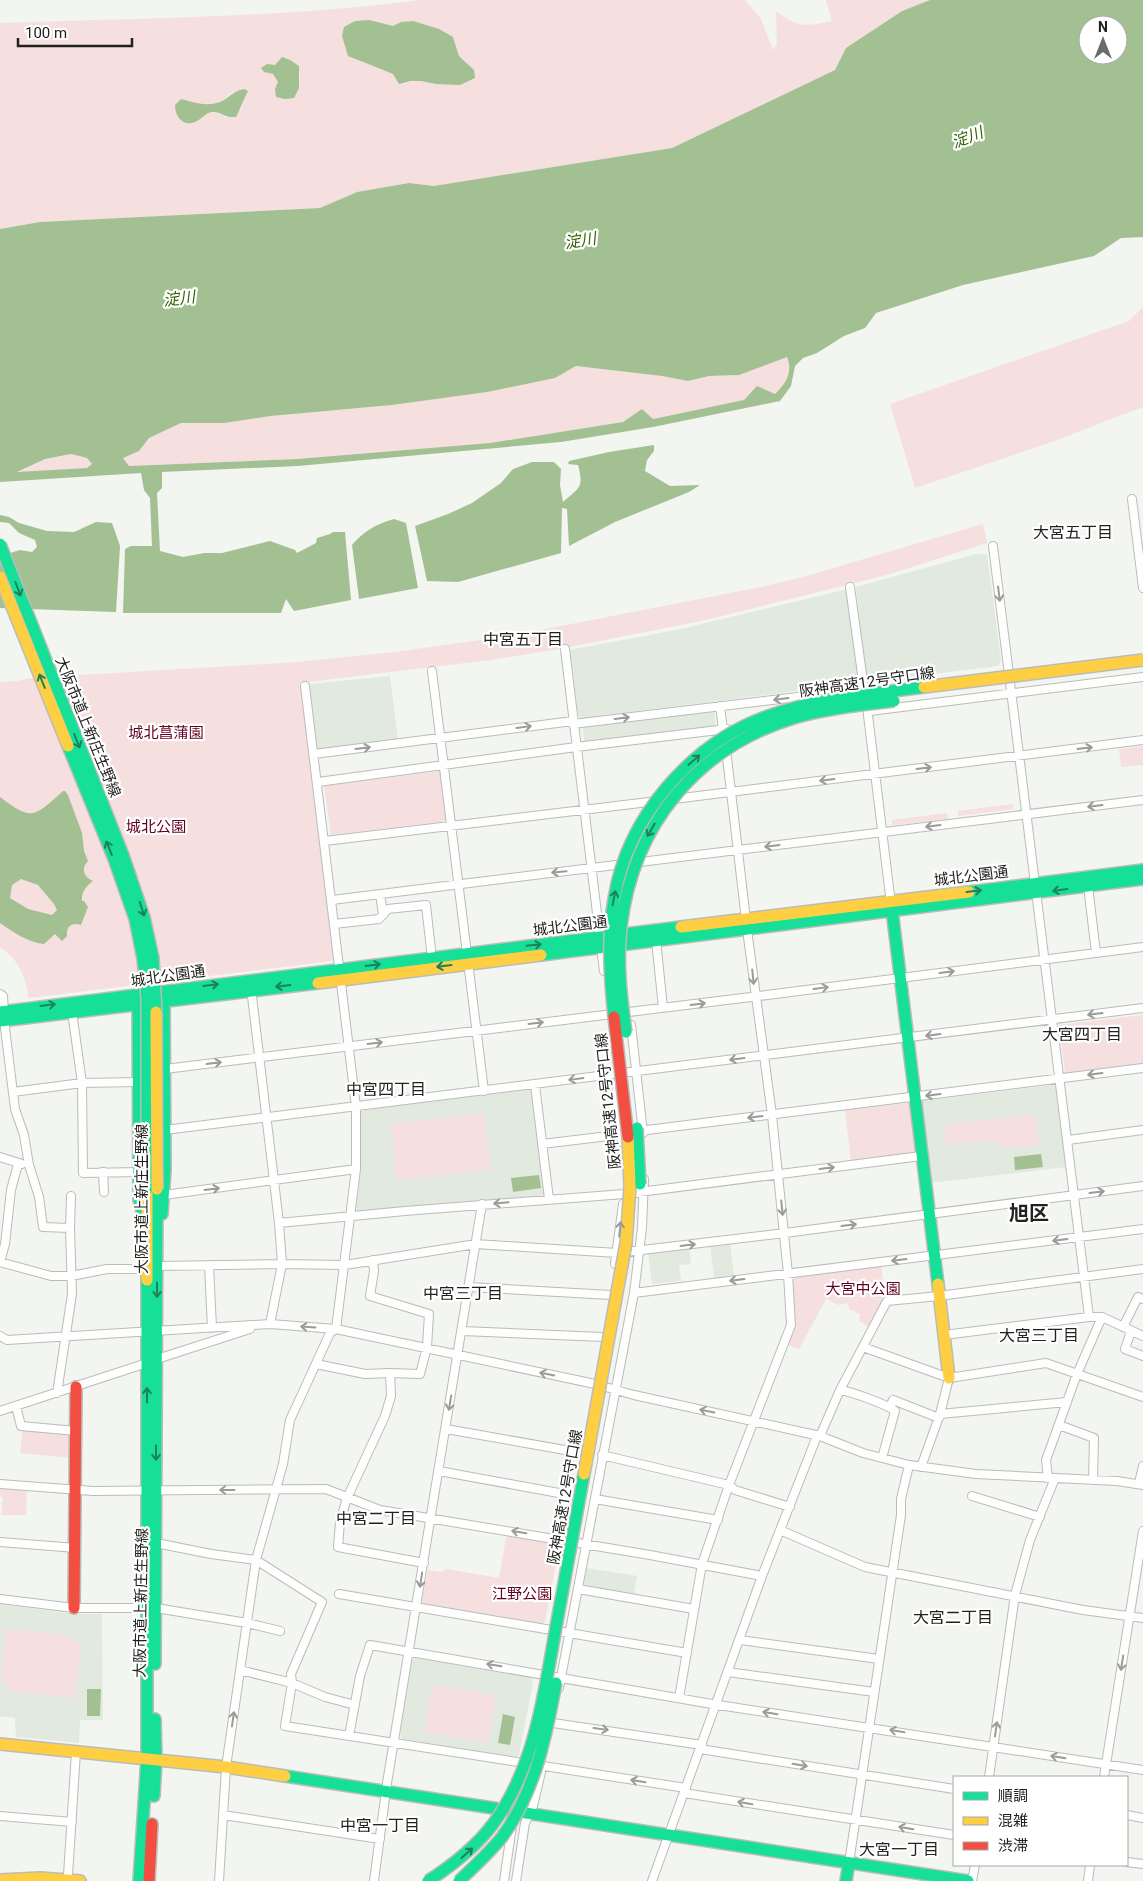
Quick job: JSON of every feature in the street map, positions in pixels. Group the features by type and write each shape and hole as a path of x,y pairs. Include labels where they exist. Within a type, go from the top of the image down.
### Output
{"main road":[{"name":"大阪市道上新庄生野線","path":"0,544 123,855 144,917 152,958 156,998 156,1191 147,1234 152,1268 152,1759 149,1881"},
{"name":"大阪市道上新庄生野線","path":"0,577 114,858 135,919 143,959 147,999 158,1228 152,1268"},
{"name":"阪神高速12号守口線","path":"428,1881 458,1861 471,1849 486,1833 501,1812 524,1768 539,1720 626,1243 630,1184 629,1150 612,994 610,933 611,913 618,880 639,827 663,791 701,754 728,734 781,711 830,699 1143,660"},
{"name":"阪神高速12号守口線","path":"459,1881 489,1853 513,1822 528,1793 540,1757 548,1724 630,1278 638,1220 640,1165 621,993 620,939 622,914 628,883 649,831 676,793 708,762 742,740 784,722 839,708 1143,670"},
{"name":"城北公園通","path":"2,1016 72,1012 164,996 1035,888 1143,870"},
{"name":"城北公園通","path":"1035,888 1088,886 1143,879"},
{"path":"891,906 949,1378"},
{"name":"城北公園通","path":"601,942 622,944 656,940 747,924"},
{"path":"156,1191 165,1130 164,996"},
{"path":"138,1000 139,1200 147,1234"},
{"name":"城北公園通","path":"2,1016 138,1000"},
{"path":"74,1608 76,1387"},
{"name":"大阪市道上新庄生野線","path":"151,1608 156,1543 152,1490"},
{"path":"0,1744 226,1767 968,1881"},
{"name":"大阪市道上新庄生野線","path":"139,1881 152,1759"},
{"path":"846,1881 849,1863"},
{"path":"0,1880 40,1878 80,1881"}],"street":[{"path":"1132,499 1143,588"},
{"path":"993,546 1035,888 1061,1079 1089,1317"},
{"path":"850,586 865,689 891,906"},
{"path":"504,1881 514,1811 567,1541 611,1295 624,1194 622,1134 601,942 565,649"},
{"path":"314,754 865,689 1143,653"},
{"path":"432,671 484,1090"},
{"path":"318,782 576,747 1143,678"},
{"path":"219,1881 226,1767 256,1560 283,1464 290,1420 330,1333 336,1329 356,1169 356,1106 350,1046 305,686"},
{"path":"679,1698 702,1564 729,1485 791,1325 779,1174 720,706"},
{"path":"325,841 1143,740"},
{"path":"332,900 1143,800"},
{"path":"1088,886 1096,953"},
{"path":"380,894 383,915"},
{"path":"334,924 379,919 388,909 426,905 431,950"},
{"path":"656,940 663,1008"},
{"path":"516,1881 525,1823 530,1813 553,1723 634,1293 640,1251 644,1191 642,1131 622,944"},
{"path":"165,1069 756,997 1143,947"},
{"path":"251,986 279,1223 282,1264 270,1324"},
{"path":"0,994 3,996 2,1016 15,1109 24,1135 29,1164 39,1197 43,1227 70,1228"},
{"path":"165,1130 1143,1008"},
{"path":"72,1012 82,1083 83,1173 139,1172"},
{"path":"542,1144 1143,1068"},
{"path":"13,1092 82,1083 139,1082"},
{"path":"536,1085 549,1199"},
{"path":"1068,1140 1143,1130"},
{"path":"279,1223 482,1204 624,1194 921,1156"},
{"path":"0,1157 18,1164 29,1164"},
{"path":"18,1164 11,1190 5,1244 0,1262 50,1276 71,1276 107,1269 209,1265 345,1265 476,1244 617,1253 929,1215 1143,1186"},
{"path":"156,1191 274,1181 356,1169"},
{"path":"104,1172 104,1192"},
{"path":"57,1393 72,1294 71,1196"},
{"path":"374,1881 394,1743 482,1204"},
{"path":"634,1293 1143,1229"},
{"path":"316,1364 365,1374 420,1374 427,1348 429,1314 370,1296 374,1271 373,1260"},
{"path":"209,1265 212,1328"},
{"path":"652,1881 762,1576 818,1436 887,1302 1143,1269"},
{"path":"469,1287 611,1295"},
{"path":"1123,1327 1138,1297 1143,1299"},
{"path":"989,1776 1015,1595 1030,1540 1040,1517 1052,1478 1046,1460 1077,1374 1102,1317"},
{"path":"944,1335 1102,1317 1143,1336"},
{"path":"0,1336 7,1340 270,1324 336,1329 595,1384 634,1395 755,1421 818,1436 863,1453 909,1465 976,1474 1141,1484 1143,1466"},
{"path":"0,1411 250,1329 253,1325"},
{"path":"1132,1330 1125,1349 1143,1356"},
{"path":"462,1331 603,1337"},
{"path":"863,1347 949,1378 1046,1363 1143,1397"},
{"path":"390,1373 391,1396 385,1416 347,1498 340,1522 338,1546 424,1563"},
{"path":"921,1467 940,1416 949,1378"},
{"path":"840,1390 852,1392 890,1407 895,1411 882,1458"},
{"path":"890,1407 893,1400 940,1416 1067,1402"},
{"path":"16,1406 21,1426 76,1431"},
{"path":"1059,1425 1094,1438 1092,1480"},
{"path":"446,1430 582,1452"},
{"path":"602,1455 729,1485 736,1490 790,1507"},
{"path":"849,1863 901,1515 901,1499 909,1465"},
{"path":"439,1471 575,1496"},
{"path":"0,1484 76,1490 326,1489 380,1510 702,1564 762,1576"},
{"path":"972,1496 1040,1517"},
{"path":"595,1499 718,1520"},
{"path":"780,1530 865,1567 1015,1595 1083,1610 1143,1618"},
{"path":"1104,1776 1143,1531"},
{"path":"0,1542 76,1548"},
{"path":"156,1543 211,1554 256,1560 322,1602 291,1674 292,1683 285,1726 523,1762 855,1820 953,1835"},
{"path":"578,1589 694,1609"},
{"path":"339,1594 687,1653"},
{"path":"0,1599 74,1608 151,1608 247,1623 280,1631"},
{"path":"740,1640 879,1659"},
{"path":"349,1736 360,1676 370,1645 716,1704 1143,1770"},
{"path":"240,1670 292,1683 325,1697 355,1705"},
{"path":"728,1672 874,1692"},
{"path":"553,1723 953,1789"},
{"path":"68,1875 76,1752"},
{"path":"223,1815 380,1839"},
{"path":"1128,1815 1143,1818"},
{"path":"0,1816 72,1822"},
{"path":"1128,1862 1143,1864"},
{"path":"972,1881 975,1866"},
{"path":"1088,1881 1090,1866"}],"shaded area":[{"path":"976,554 987,554 1001,661 998,666 869,682 866,679 856,587"},
{"path":"848,589 860,676 858,683 581,718 578,714 570,650 681,629"},
{"path":"390,676 398,740 320,750 317,748 309,686 311,684"},
{"path":"714,709 716,728 584,744 583,725"},
{"path":"1054,1085 1056,1087 1066,1167 930,1183 920,1104 922,1101"},
{"path":"531,1089 545,1195 360,1212 356,1208 361,1170 361,1112 364,1110"},
{"path":"730,1243 734,1276 714,1278 710,1245"},
{"path":"689,1247 691,1264 679,1265 681,1281 652,1284 648,1252"},
{"path":"586,1568 637,1576 634,1594 586,1586 584,1582"},
{"path":"0,1604 74,1614 102,1614 103,1720 80,1720 79,1743 16,1737 15,1718 0,1716"},
{"path":"416,1658 531,1678 533,1682 519,1755 516,1757 403,1739 400,1736 412,1660"}],"green space":[{"path":"421,0 745,0 761,19 773,50 777,45 776,11 790,21 809,25 832,21 826,0 930,0 902,11 846,48 835,70 672,148 434,186 409,183 357,192 320,208 40,222 0,229 0,23 264,14","holes":["401,22 453,37 459,56 467,62 436,84 419,81 403,84 393,74 360,61 389,25 394,26","282,58 300,73 299,88 275,89 278,82 273,74 275,65","248,91 241,108 227,118 217,113 210,113 194,123 181,99 202,105 215,104 224,100 231,93"]},
{"path":"1143,307 1143,407 1046,444 915,488 890,404 1129,321"},
{"path":"787,357 789,368 787,378 775,394 652,419 642,409 623,422 490,443 297,459 129,466 122,457 139,451 149,438 181,423 224,423 271,416 392,405 555,378 576,366 662,376 688,381 709,376 739,375"},
{"path":"71,454 87,458 92,464 87,468 16,473 45,459"},
{"name":"城北公園","path":"983,524 987,543 887,575 701,621 559,649 490,660 300,683 334,956 332,961 29,998 26,983 17,963 0,947 0,682 31,678 298,662 394,652 510,636 761,587 803,577"},
{"path":"1143,746 1143,765 1121,767 1119,749"},
{"path":"441,771 447,821 331,835 324,786"},
{"path":"1013,804 1014,809 958,816 958,811"},
{"path":"947,813 948,819 892,825 892,820"},
{"path":"1143,1015 1143,1064 1065,1073 1059,1025"},
{"path":"911,1104 917,1151 915,1154 851,1162 845,1110"},
{"path":"484,1113 491,1169 397,1180 391,1124"},
{"path":"1036,1115 1039,1145 1000,1148 996,1140 946,1145 944,1124"},
{"name":"大宮中公園","path":"881,1266 885,1298 869,1327 859,1321 860,1314 849,1309 848,1303 839,1305 826,1299 799,1349 788,1345 794,1326 792,1281 795,1277"},
{"path":"23,1429 68,1434 71,1436 71,1458 20,1453"},
{"path":"0,1488 27,1491 26,1515 1,1515 3,1498 0,1496"},
{"name":"江野公園","path":"510,1535 556,1543 559,1548 545,1622 541,1625 425,1605 422,1601 428,1570 441,1572 446,1569 499,1578 506,1538"},
{"path":"6,1629 73,1636 73,1641 81,1641 75,1698 8,1691 8,1683 1,1682"},
{"path":"432,1685 496,1695 488,1743 424,1732"}],"water":[{"name":"淀川","path":"930,0 1143,0 1143,237 1121,238 1094,256 963,285 876,313 865,328 844,336 817,353 803,358 795,366 791,386 780,401 653,427 561,442 298,466 162,472 162,488 157,493 160,551 183,557 204,553 222,553 270,541 295,550 297,553 316,543 317,538 333,532 345,532 351,600 294,611 286,599 281,613 123,613 125,549 131,546 152,546 150,498 144,490 141,473 0,482 0,229 40,222 320,208 357,192 409,183 434,186 672,148 835,70 846,48 902,11","holes":["787,357 789,373 775,394 757,386 744,400 653,419 642,409 623,422 490,443 297,459 129,466 123,458 139,451 149,438 181,423 224,423 271,416 392,405 487,392 555,378 576,366 662,376 688,381 709,376 739,375","71,454 87,458 92,464 87,468 17,472 45,459"]},
{"path":"369,20 393,26 401,22 413,21 439,29 453,37 459,56 474,70 475,78 460,85 421,81 399,84 393,74 348,56 342,36 344,27 355,21"},
{"path":"282,57 299,66 299,88 294,98 276,97 275,89 278,82 273,74 264,72 261,68 267,64 275,65"},
{"path":"244,89 248,91 236,117 228,117 211,112 195,122 187,123 180,120 176,113 175,105 181,99 202,104 213,104"},
{"path":"654,445 654,451 647,460 645,471 670,486 700,485 689,492 615,522 569,546 567,509 562,508 561,553 458,582 427,581 415,526 472,503 501,483 513,469 532,462 554,462 561,469 560,485 563,502 577,490 581,478 578,465 568,464 569,461"},
{"path":"0,515 47,531 74,532 96,522 112,523 120,546 116,612 0,608 0,556 20,550 32,552 37,547 35,540 19,533 9,523 0,522"},
{"path":"394,519 406,523 418,588 359,599 352,545 371,529"},
{"path":"63,791 68,795 82,833 84,851 88,861 84,867 85,875 93,881 86,887 82,895 82,901 88,907 81,925 75,924 70,926 67,936 62,941 55,934 44,944 26,939 0,923 0,797 19,810 32,813 45,807","holes":["21,879 38,885 57,910 52,915 28,909 10,898 12,885"]},
{"path":"1041,1154 1043,1167 1015,1170 1014,1157"},
{"path":"539,1175 541,1188 513,1192 511,1178"},
{"path":"87,1689 101,1689 100,1716 87,1716"},
{"path":"503,1714 515,1717 510,1745 498,1743"}],"traffic: fast":[{"path":"0,544 123,855 144,917 153,958 156,1012"},
{"path":"614,1017 610,973 610,943 614,899 621,869 633,840 648,813 688,765 713,745 740,729 768,716 825,701 924,687"},
{"path":"626,1032 621,993 619,953 621,927 628,890 640,855 656,823 676,794 701,769 729,748 762,730 809,714 894,701"},
{"path":"68,746 114,859 135,919 143,959 147,999 147,1189"},
{"path":"969,892 1143,870"},
{"path":"541,955 1143,879"},
{"path":"892,910 938,1284"},
{"path":"0,1012 681,927"},
{"path":"0,1021 318,983"},
{"path":"162,1214 165,1170 164,995"},
{"path":"138,997 139,1200 144,1220"},
{"path":"637,1128 640,1184"},
{"path":"155,1664 157,1189"},
{"path":"139,1881 147,1758 147,1280"},
{"path":"428,1881 463,1856 479,1841 493,1824 519,1779 536,1729 542,1704 584,1474"},
{"path":"459,1881 502,1837 523,1802 538,1763 556,1683"},
{"path":"154,1796 156,1759 155,1719"},
{"path":"285,1776 968,1881"},
{"path":"846,1881 849,1863"}],"traffic: slow":[{"path":"0,577 68,746"},
{"path":"924,687 1143,660"},
{"path":"681,927 969,892"},
{"path":"318,983 541,955"},
{"path":"156,1012 157,1189"},
{"path":"584,1474 626,1243 630,1186 628,1137"},
{"path":"147,1189 147,1280"},
{"path":"938,1284 949,1378"},
{"path":"0,1744 226,1767 285,1776"},
{"path":"0,1880 40,1878 80,1881"}],"traffic: jam":[{"path":"614,1017 628,1137"},
{"path":"74,1608 76,1387"},
{"path":"149,1881 152,1824"}],"district":[{"name":"大宮五丁目","path":"1073,532"},
{"name":"中宮五丁目","path":"523,639"},
{"name":"大宮四丁目","path":"1082,1034"},
{"name":"中宮四丁目","path":"386,1089"},
{"name":"旭区","path":"1029,1213"},
{"name":"中宮三丁目","path":"463,1293"},
{"name":"大宮三丁目","path":"1039,1335"},
{"name":"中宮二丁目","path":"376,1518"},
{"name":"大宮二丁目","path":"953,1617"},
{"name":"中宮一丁目","path":"380,1825"},
{"name":"大宮一丁目","path":"899,1849"}],"park label":[{"name":"城北菖蒲園","path":"166,733"}]}
